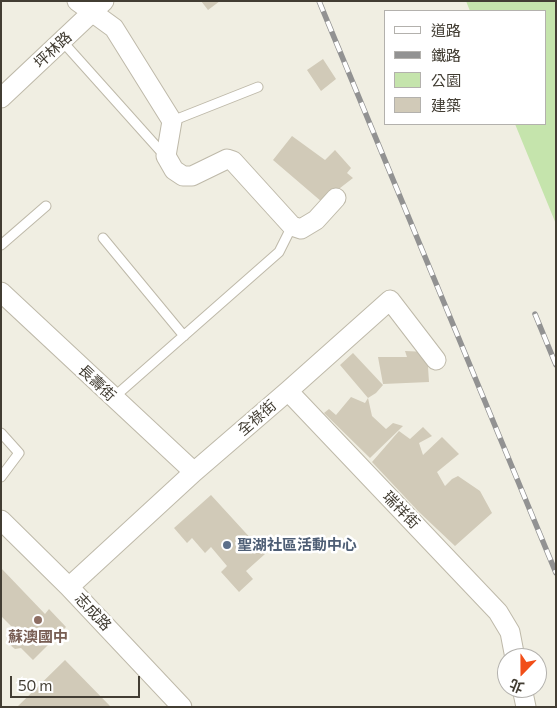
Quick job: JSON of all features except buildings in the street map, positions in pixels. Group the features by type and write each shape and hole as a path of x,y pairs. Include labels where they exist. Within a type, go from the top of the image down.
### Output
{"street":[{"path":"77,1 99,6 172,121 166,156 174,170 183,176 192,176 228,160 233,161 292,226 301,229 316,220 336,198"},
{"name":"坪林路","path":"1,98 99,6"},
{"name":"長壽街","path":"1,292 194,472"},
{"name":"全祿街","path":"70,587 194,472 390,300 436,360"},
{"name":"瑞祥街","path":"288,391 498,612 510,632 513,648"},
{"name":"志成路","path":"1,520 70,587 182,707"}],"lane":[{"path":"62,41 166,156"},
{"path":"172,121 258,87"},
{"path":"1,245 46,206"},
{"path":"113,398 279,252 292,226"},
{"path":"103,238 184,336"},
{"path":"1,434 19,453 1,477"}],"green space":[{"path":"466,1 556,1 556,224 515,125 547,125 547,10 470,10"}],"railway":[{"path":"319,1 556,573"},
{"path":"535,314 556,365"}],"place":[{"name":"聖湖社區活動中心","path":"227,545"},
{"name":"蘇澳國中","path":"38,620"}]}
